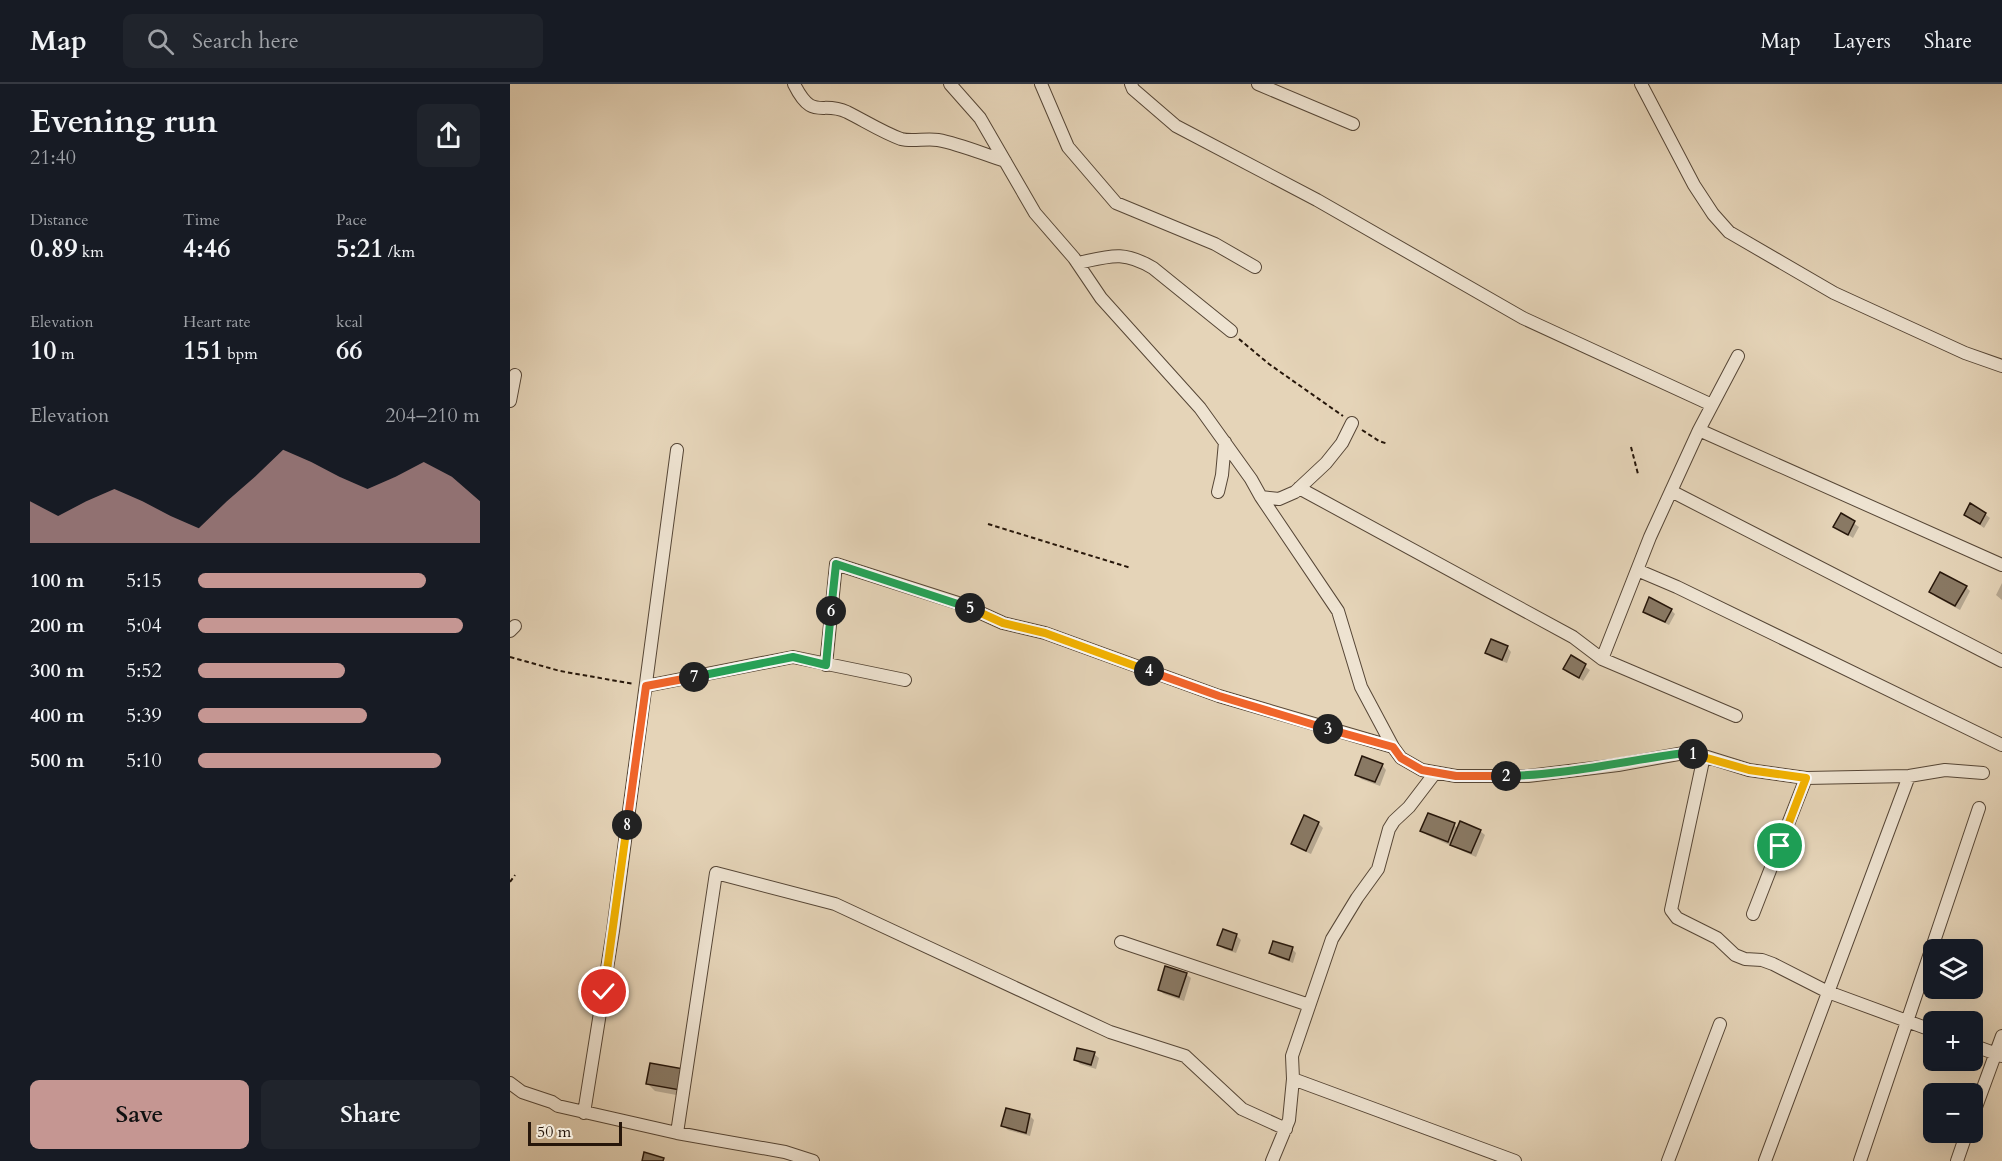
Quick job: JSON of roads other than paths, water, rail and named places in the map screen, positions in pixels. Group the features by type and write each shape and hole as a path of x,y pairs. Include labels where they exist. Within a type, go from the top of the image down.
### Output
{"street":[{"path":"794,84 802,99 817,109 845,111 904,140 926,138 942,141 1005,161"},
{"path":"950,84 980,118 1035,213 1078,263 1101,298 1200,408 1251,479 1338,611 1361,687 1393,747 1410,765 1435,773 1479,777 1528,776 1618,765 1684,753 1704,756 1749,770 1806,778 1909,776 1945,770 1983,773"},
{"path":"1041,84 1068,147 1116,203 1215,244 1255,267"},
{"path":"1131,84 1133,89 1176,126 1317,200 1523,318 1712,405"},
{"path":"1258,84 1353,124"},
{"path":"1641,84 1694,185 1713,214 1729,232 1834,293 1965,353 2002,366"},
{"path":"1078,263 1115,255 1139,260 1153,268 1231,331"},
{"path":"1602,659 1671,491 1699,429 1738,356"},
{"path":"510,401 515,375"},
{"path":"1261,497 1279,499 1299,489 1326,463 1342,443 1352,423"},
{"path":"1699,429 2002,565"},
{"path":"1218,492 1225,442"},
{"path":"584,1113 613,931 677,450"},
{"path":"1299,489 1573,637 1602,659 1736,716"},
{"path":"1671,491 2002,661"},
{"path":"826,665 836,564 961,604 1003,623 1045,633 1219,696 1393,747"},
{"path":"1637,570 2002,745"},
{"path":"646,686 793,657 905,680"},
{"path":"1704,756 1671,910 1677,918 1717,939 1735,955 1773,964 1828,992 1923,1027"},
{"path":"1272,1161 1291,1111 1292,1056 1332,939 1378,869 1389,829 1435,773"},
{"path":"1765,1161 1909,776"},
{"path":"1754,914 1806,778"},
{"path":"1860,1161 1979,808"},
{"path":"677,1132 716,873 835,904 1110,1032 1185,1056 1242,1109 1286,1129"},
{"path":"1121,942 1309,1005"},
{"path":"1668,1161 1720,1024"},
{"path":"1983,1092 1999,1055 2002,1036"},
{"path":"1983,1049 1999,1055"},
{"path":"1293,1079 1515,1161"},
{"path":"510,1083 522,1092 584,1113 785,1152 813,1161"},
{"path":"1956,1161 1963,1143"}]}
